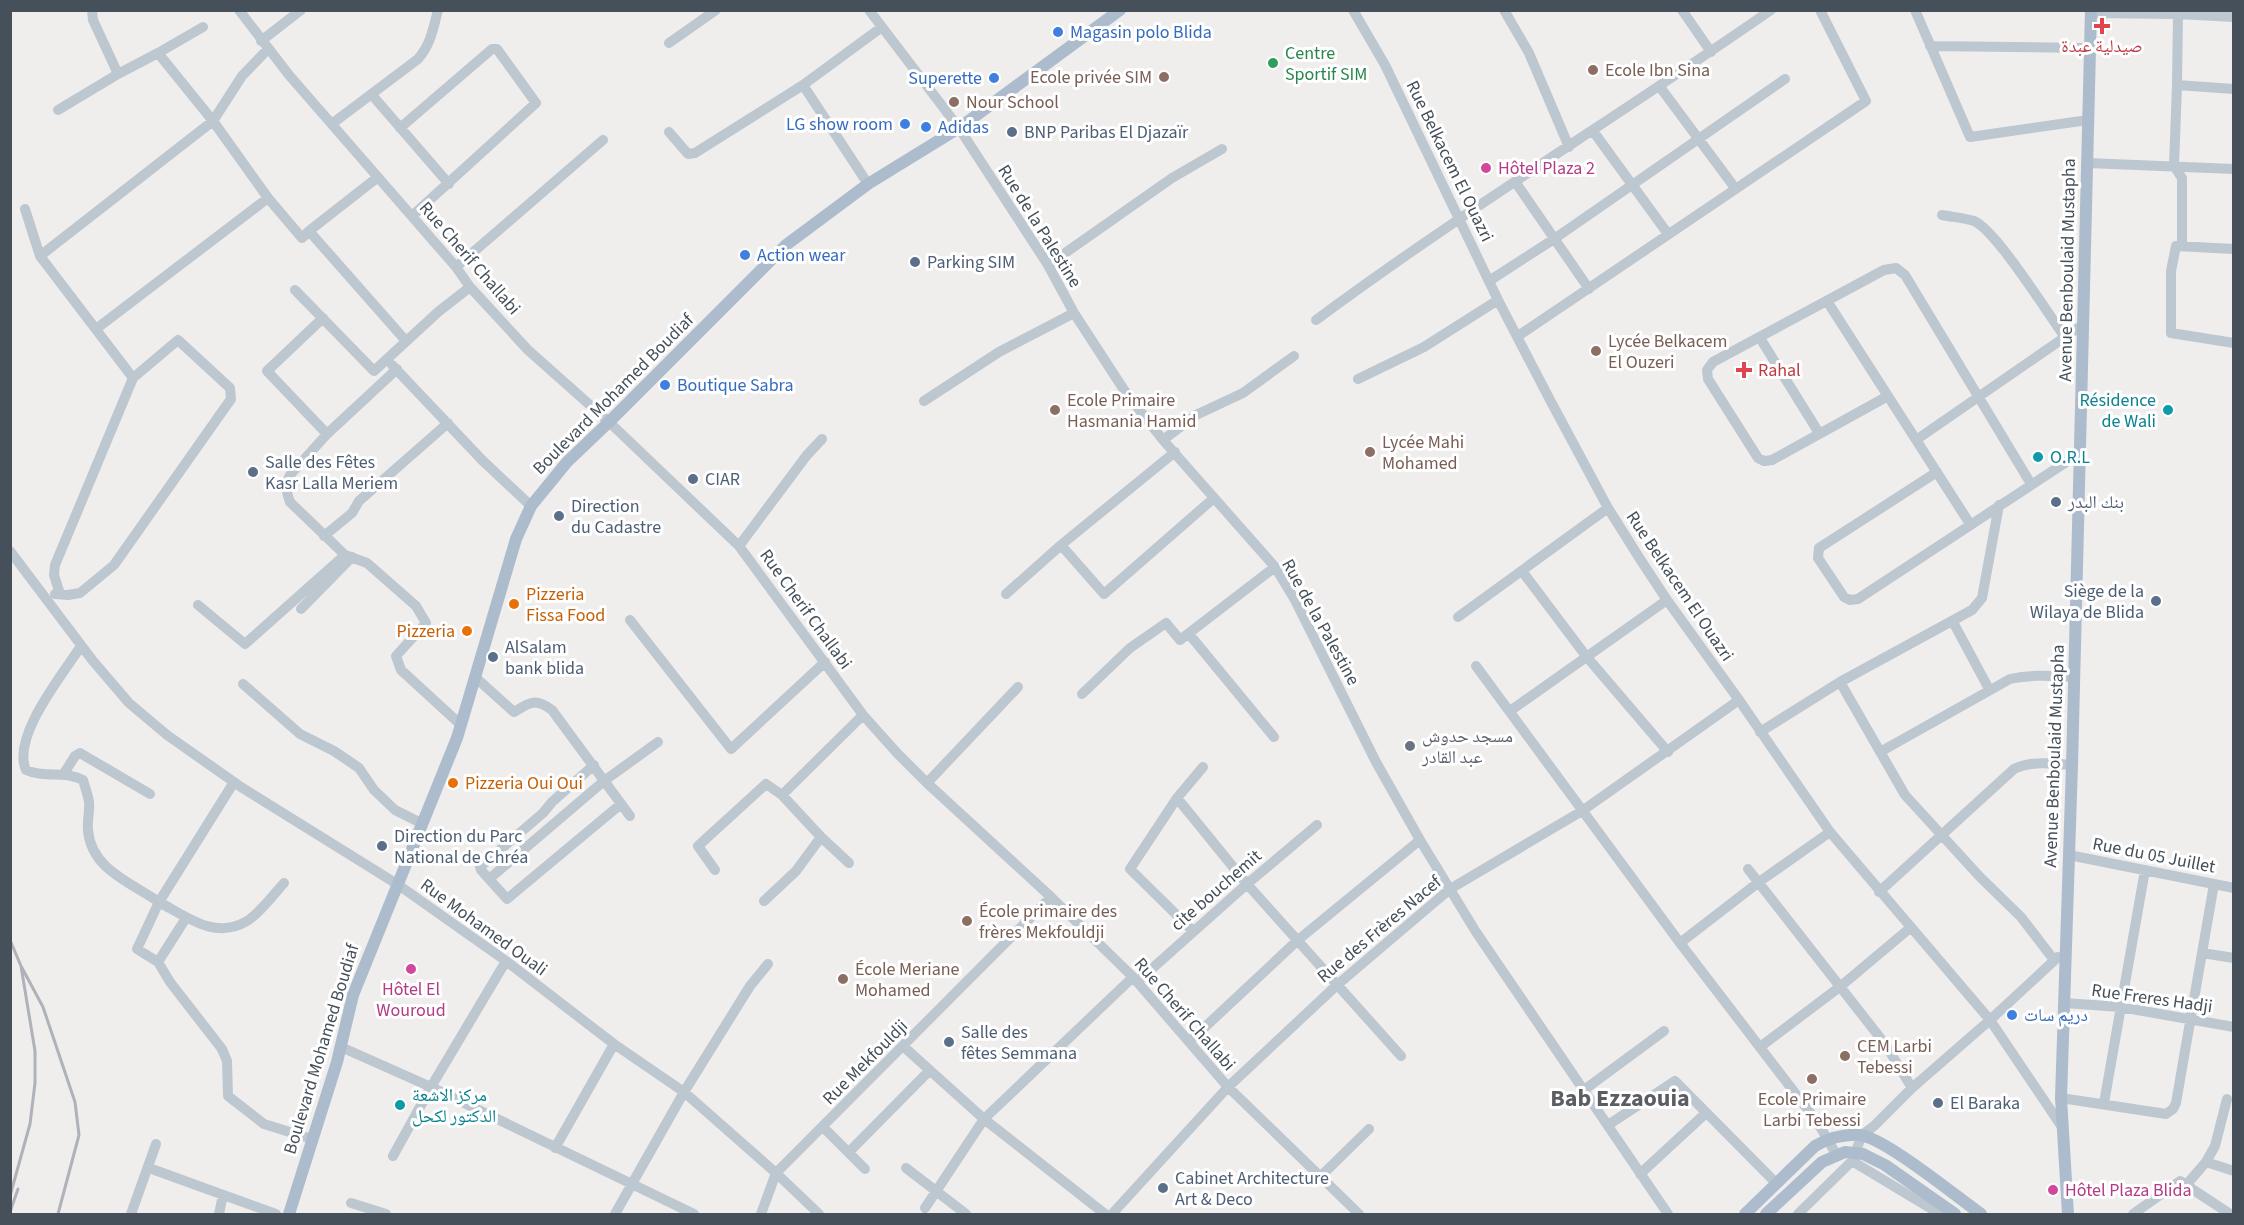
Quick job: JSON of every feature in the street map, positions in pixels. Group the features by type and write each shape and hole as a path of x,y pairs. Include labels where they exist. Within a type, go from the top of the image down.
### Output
{"main road":[{"name":"Boulevard Mohamed Boudiaf","path":"288,1215 341,1047 353,995 461,725 516,539 531,506 567,462 786,245 868,184 958,129 1120,10"},
{"name":"Avenue Benboulaid Mustapha","path":"2068,1215 2061,1098 2072,765 2091,12"},
{"path":"1745,1215 1815,1146 1827,1139 1862,1135 1889,1147 1981,1215"},
{"path":"1766,1215 1810,1172 1836,1154 1854,1157 1863,1154 1885,1166 1948,1214"}],"street":[{"path":"92,10 93,20 118,74"},
{"name":"Rue Cherif Challabi","path":"239,10 265,45 470,286 528,350 609,422 739,546 863,715 927,783 1051,897 1135,979 1228,1087 1359,1215"},
{"path":"40,256 213,121 265,45 301,10"},
{"path":"333,123 418,58 426,49 438,10"},
{"path":"669,43 716,10"},
{"name":"Rue de la Palestine","path":"869,10 958,129 1048,265 1074,313 1126,393 1163,440 1275,567 1376,762 1420,840 1476,932 1668,1215"},
{"name":"Rue Belkacem El Ouazri","path":"1353,10 1385,65 1498,300 1549,398 1608,508 1666,600 1739,700 1830,832 1990,1020 2062,1127"},
{"path":"1503,10 1529,53 1569,147"},
{"path":"1682,10 1711,52"},
{"path":"1316,320 1459,220 1660,87 1771,10"},
{"path":"1518,336 1866,101 1820,10"},
{"path":"1915,10 1970,137 2088,120"},
{"path":"2091,12 2178,12 2234,17"},
{"path":"2178,12 2174,166 2182,178 2182,246"},
{"path":"58,110 202,27"},
{"path":"669,132 688,154 692,154 803,85 882,27"},
{"path":"1930,46 2090,48"},
{"path":"400,128 490,50 497,49 534,99 536,106 412,216"},
{"path":"158,53 213,121 268,198 302,238 378,177"},
{"path":"1489,281 1554,239 1785,79"},
{"path":"803,85 868,184"},
{"path":"2176,85 2234,89"},
{"path":"1660,87 1735,188"},
{"path":"372,95 449,184"},
{"path":"1593,131 1668,234"},
{"path":"456,267 603,140"},
{"path":"1048,265 1172,178 1222,149"},
{"path":"2087,163 2234,169"},
{"path":"1516,183 1589,289"},
{"path":"96,329 268,198"},
{"path":"25,209 40,256 133,378"},
{"path":"1942,215 1975,221 1987,230 2065,337"},
{"path":"309,231 406,341"},
{"path":"2234,249 2176,246 2171,271 2171,333 2234,343"},
{"path":"1888,396 1772,460 1760,460 1708,379 1707,370 1709,365 1884,270 1890,268 1901,271 2031,484"},
{"path":"295,290 374,371 470,286"},
{"path":"1358,380 1424,347 1498,300"},
{"path":"1827,301 1970,524"},
{"path":"924,401 999,352 1074,313"},
{"path":"323,318 267,371 327,434"},
{"path":"1916,440 2084,324"},
{"path":"1760,338 1820,433"},
{"path":"44,594 69,595 80,593 114,565 231,399 230,388 178,340 133,378 55,565 54,575 60,594"},
{"path":"1163,440 1196,415 1243,393 1294,356"},
{"path":"387,359 447,423 531,506"},
{"path":"397,369 327,434 290,475 286,483 286,491 290,502 324,536 349,556 367,562 416,606 426,623 396,656 401,670 461,725"},
{"path":"324,536 352,513 359,501 447,423"},
{"path":"739,546 807,455 822,439"},
{"path":"1006,594 1060,545 1175,452"},
{"path":"1937,472 1822,545 1817,551 1818,558 1844,597 1854,600 2080,453"},
{"path":"1060,545 1104,594 1214,498"},
{"path":"1760,732 1840,682 1972,610 1982,598 1999,505"},
{"path":"1458,617 1608,508"},
{"name":"Rue Mohamed Ouali","path":"10,551 81,646 129,703 167,735 234,782 397,885 506,961 614,1044 684,1092 776,1173 819,1215"},
{"path":"198,605 245,644 349,556"},
{"path":"301,609 349,556"},
{"path":"1082,693 1130,648 1166,622 1180,640 1275,567"},
{"path":"1522,571 1586,656 1668,752"},
{"path":"1510,711 1666,600"},
{"path":"630,620 731,749 825,662"},
{"path":"1953,621 1989,689"},
{"path":"1189,634 1274,737"},
{"path":"81,646 39,709 27,734 23,763 26,770 36,774 73,774 83,780 89,803 88,831 92,851 99,861 159,902 186,918 211,928 227,928 248,921 284,884"},
{"path":"1476,666 1680,943 1818,1123 1836,1154"},
{"path":"1880,752 2010,679 2023,676 2074,677"},
{"path":"476,677 514,712 530,702 542,703 552,710 630,816"},
{"path":"1840,682 1905,795 1940,835 2022,917 2054,960"},
{"path":"243,684 300,734 334,751 359,768 374,790 395,810 423,824"},
{"path":"927,783 1018,687"},
{"name":"Rue des Frères Nacef","path":"1112,1215 1228,1087 1337,985 1450,889 1582,811 1739,700"},
{"path":"782,795 863,715"},
{"path":"489,879 604,781 658,742"},
{"path":"63,775 75,756 80,753 150,794"},
{"path":"1879,892 2014,769 2023,764 2034,763 2072,765"},
{"path":"594,765 480,867 481,870 507,900 621,804"},
{"path":"1193,931 1130,868 1177,798 1203,767"},
{"path":"234,782 159,902 137,949 158,962 170,982 222,1049 227,1061 228,1096 264,1124 312,1140"},
{"path":"715,870 698,846 766,784 782,795 849,863"},
{"path":"1177,798 1247,884 1401,1056"},
{"name":"cite bouchemit","path":"925,1208 984,1119 1135,979 1317,825"},
{"path":"1680,943 1759,882 1830,832"},
{"path":"764,901 796,871 821,837"},
{"path":"1190,1041 1298,940 1420,840"},
{"name":"Rue du 05 Juillet","path":"2069,855 2234,888"},
{"path":"1748,869 1886,1044 1912,1088"},
{"path":"2104,1103 2145,870"},
{"path":"2061,1098 2166,1114 2173,1109 2214,884"},
{"name":"Rue Mekfouldji","path":"776,1173 1051,897"},
{"path":"158,962 186,918"},
{"path":"1760,1047 1841,986 1910,928"},
{"path":"1798,1215 1854,1157 1862,1135 2066,949"},
{"path":"2202,953 2234,958"},
{"path":"393,1156 506,961"},
{"path":"615,1215 684,1092 750,986 768,964"},
{"name":"Rue Freres Hadji","path":"2065,1004 2120,1007 2234,1027"},
{"path":"1584,1090 1664,1031"},
{"path":"555,1148 614,1044"},
{"path":"341,1047 431,1087 694,1215"},
{"path":"904,1047 984,1119 1105,1215"},
{"path":"849,1152 930,1070"},
{"path":"1608,1125 1675,1081 1776,1183"},
{"path":"2187,1184 2206,1162 2215,1146 2226,1099"},
{"path":"1640,1174 1706,1113"},
{"path":"823,1127 865,1169"},
{"path":"1320,1177 1369,1129"},
{"path":"131,1215 156,1143"},
{"path":"2206,1162 2234,1171"},
{"path":"149,1168 276,1215"},
{"path":"906,1168 966,1215"},
{"path":"761,1215 776,1173"},
{"path":"2133,1215 2180,1181 2230,1215"},
{"path":"219,1215 223,1195"},
{"path":"1948,1214 1960,1200"},
{"path":"351,1203 386,1215"}],"railway":[{"path":"10,940 21,966 35,1051 35,1083 30,1124 10,1196"},
{"path":"21,966 43,1007 75,1102 79,1135 58,1214"},
{"path":"10,1212 18,1189"}],"place":[{"name":"صيدلية عبدة","path":"2102,26"},
{"name":"Magasin polo Blida","path":"1058,32"},
{"name":"Centre Sportif SIM","path":"1273,63"},
{"name":"Ecole Ibn Sina","path":"1593,70"},
{"name":"Ecole privée SIM","path":"1164,77"},
{"name":"Superette","path":"994,78"},
{"name":"Nour School","path":"954,102"},
{"name":"LG show room","path":"905,124"},
{"name":"Adidas","path":"926,127"},
{"name":"BNP Paribas El Djazaïr","path":"1012,132"},
{"name":"Hôtel Plaza 2","path":"1486,168"},
{"name":"Action wear","path":"745,255"},
{"name":"Parking SIM","path":"915,262"},
{"name":"Lycée Belkacem El Ouzeri","path":"1596,351"},
{"name":"Rahal","path":"1744,370"},
{"name":"Boutique Sabra","path":"665,385"},
{"name":"Ecole Primaire Hasmania Hamid","path":"1055,410"},
{"name":"Résidence de Wali","path":"2168,410"},
{"name":"Lycée Mahi Mohamed","path":"1370,452"},
{"name":"O.R.L","path":"2038,457"},
{"name":"Salle des Fêtes Kasr Lalla Meriem","path":"253,472"},
{"name":"CIAR","path":"693,479"},
{"name":"بنك البدر","path":"2056,502"},
{"name":"Direction du Cadastre","path":"559,516"},
{"name":"Siège de la Wilaya de Blida","path":"2156,601"},
{"name":"Pizzeria Fissa Food","path":"514,604"},
{"name":"Pizzeria","path":"467,631"},
{"name":"AlSalam bank blida","path":"493,657"},
{"name":"مسجد حدوش عبد القادر","path":"1410,746"},
{"name":"Pizzeria Oui Oui","path":"453,783"},
{"name":"Direction du Parc National de Chréa","path":"382,846"},
{"name":"École primaire des frères Mekfouldji","path":"967,921"},
{"name":"Hôtel El Wouroud","path":"411,969"},
{"name":"École Meriane Mohamed","path":"843,979"},
{"name":"دريم سات","path":"2012,1015"},
{"name":"Salle des fêtes Semmana","path":"949,1042"},
{"name":"CEM Larbi Tebessi","path":"1845,1056"},
{"name":"Ecole Primaire Larbi Tebessi","path":"1812,1079"},
{"name":"El Baraka","path":"1938,1103"},
{"name":"مركز الاشعة الدكتور لكحل","path":"400,1105"},
{"name":"Cabinet Architecture Art & Deco","path":"1163,1188"},
{"name":"Hôtel Plaza Blida","path":"2053,1190"}],"district":[{"name":"Bab Ezzaouia","path":"1620,1098"}]}
